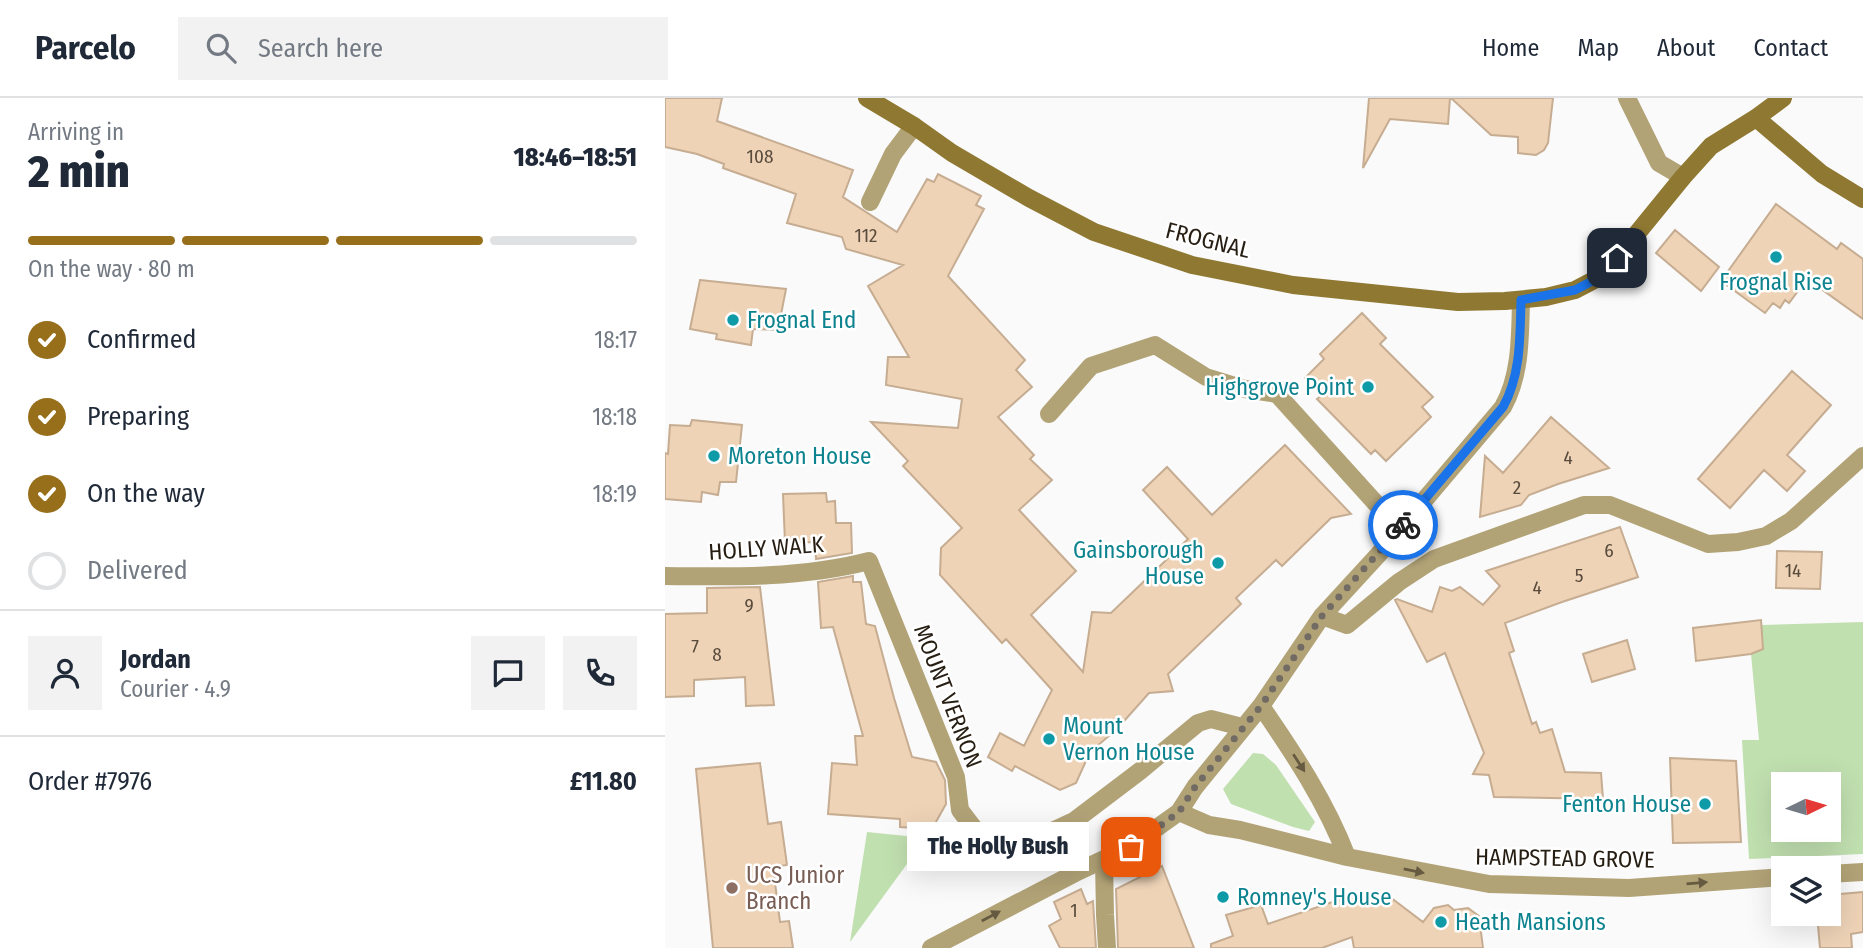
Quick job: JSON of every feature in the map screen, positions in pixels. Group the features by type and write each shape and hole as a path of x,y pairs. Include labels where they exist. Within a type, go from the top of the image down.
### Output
{"street":[{"name":"FROGNAL","path":"867,98 952,153 1094,232 1192,265 1293,285 1458,302 1521,300"},
{"path":"1627,98 1659,163 1683,177"},
{"path":"931,948 1131,847 1179,812 1195,787 1261,706 1322,616 1503,407 1514,380 1520,340 1521,300 1575,290 1598,278 1711,146 1783,98"},
{"path":"1756,118 1822,174 1863,198"},
{"path":"870,202 893,154 914,126"},
{"path":"1049,414 1091,366 1156,345 1206,377 1245,389 1277,394 1399,529"},
{"path":"1322,616 1347,625 1399,582 1434,559 1584,505 1610,505 1708,544 1738,542 1766,536 1791,520 1863,456"},
{"name":"HOLLY WALK","path":"665,576 769,576 845,567 869,561"},
{"name":"MOUNT VERNON","path":"869,561 955,777 960,810 982,839 1018,843 1074,821 1198,723 1211,719 1243,727"},
{"path":"1261,706 1302,767 1337,831 1347,857"},
{"name":"HAMPSTEAD GROVE","path":"1179,812 1209,825 1240,830 1347,857 1489,884 1629,888 1771,878"},
{"path":"1104,860 1107,948"},
{"path":"1841,873 1863,872"}],"green space":[{"path":"1863,622 1863,854 1749,859 1742,740 1759,740 1751,654 1763,649 1761,625"},
{"path":"1253,753 1263,754 1276,765 1315,822 1309,831 1231,804 1223,789"},
{"path":"867,832 926,838 850,942"}],"building":[{"path":"665,98 722,98 717,121 853,170 843,197 897,232 927,179 934,182 938,174 981,196 976,205 984,209 948,276 1025,360 1016,370 1032,387 998,417 1034,455 1030,459 1052,480 1019,510 1076,571 1031,615 1083,672 1092,612 1111,613 1188,539 1143,490 1167,467 1212,515 1285,445 1351,514 1331,518 1282,566 1276,560 1236,598 1241,604 1168,674 1173,691 1149,693 1117,729 1090,752 1076,783 1060,790 1015,766 1012,771 988,757 1000,733 1024,746 1052,690 1006,639 1002,643 940,575 941,548 962,528 903,466 908,461 871,422 958,428 962,399 886,385 888,357 909,357 868,286 903,265 846,249 842,237 787,223 796,194 723,168 724,164 697,154 665,147"},
{"path":"1369,98 1450,98 1448,124 1390,119 1363,168"},
{"path":"1451,98 1553,98 1548,143 1544,150 1536,155 1518,153 1518,137 1491,135"},
{"name":"Frognal Rise","path":"1776,204 1837,249 1841,243 1863,259 1863,319 1807,279 1789,303 1785,300 1780,308 1773,303 1765,313 1721,281"},
{"path":"1675,230 1719,267 1701,291 1656,253"},
{"name":"Frognal End","path":"700,280 786,289 778,330 753,329 751,345 716,339 717,334 690,329"},
{"name":"Highgrove Point","path":"1362,313 1386,338 1380,344 1433,397 1422,407 1431,417 1386,461 1375,450 1371,454 1317,399 1322,395 1305,378 1324,359 1320,354"},
{"path":"1792,371 1831,405 1787,455 1805,471 1787,491 1764,470 1730,508 1698,479"},
{"path":"1551,417 1609,468 1529,495 1521,505 1480,517 1485,456 1503,473"},
{"name":"Moreton House","path":"692,420 742,425 736,482 720,482 718,495 702,492 701,502 665,499 665,453 668,454 670,425 690,426"},
{"path":"826,493 827,502 835,501 836,523 851,523 852,553 816,559 815,542 785,543 783,494"},
{"path":"1620,527 1638,577 1505,623 1514,651 1509,653 1532,724 1536,722 1540,733 1552,729 1565,772 1601,773 1603,799 1494,797 1489,775 1473,774 1484,753 1445,653 1427,662 1395,600 1432,612 1440,587 1452,591 1460,587 1483,605 1500,586 1486,571"},
{"path":"1777,551 1822,552 1820,589 1776,588"},
{"path":"853,576 853,582 861,582 866,624 875,626 912,757 936,762 945,780 946,804 932,829 900,827 900,819 828,814 832,763 857,765 855,736 863,736 833,627 821,628 818,582"},
{"path":"760,587 774,705 746,706 745,677 694,680 694,696 665,697 665,614 707,613 707,588"},
{"path":"1761,620 1763,649 1751,654 1696,661 1693,628"},
{"path":"1627,640 1635,669 1592,682 1583,654"},
{"name":"Fenton House","path":"1670,758 1736,761 1741,842 1673,843"},
{"path":"760,763 768,824 781,822 787,865 773,867 780,922 789,921 793,948 713,948 696,769"},
{"path":"1162,866 1194,948 1118,948 1116,889"},
{"path":"1081,889 1087,904 1093,901 1096,948 1060,948 1049,926 1061,919 1054,902"},
{"path":"1863,892 1863,932 1851,934 1852,948 1820,948 1818,926 1841,926 1841,894"},
{"path":"1363,893 1371,899 1390,897 1423,922 1434,908 1448,905 1454,910 1468,908 1479,916 1483,948 1354,948 1352,937 1322,948 1211,948 1211,944 1233,936 1226,915 1261,905 1268,924"}],"way so far":[{"path":"1131,847 1179,812 1195,787 1261,706 1322,616 1403,525"}],"place":[{"name":"Frognal Rise","path":"1776,257"},
{"name":"Frognal End","path":"733,320"},
{"name":"Highgrove Point","path":"1368,387"},
{"name":"Moreton House","path":"714,456"},
{"name":"Gainsborough House","path":"1218,563"},
{"name":"Mount Vernon House","path":"1049,739"},
{"name":"Fenton House","path":"1705,804"},
{"name":"The Holly Bush","path":"1131,847"},
{"name":"UCS Junior Branch","path":"732,888"},
{"name":"Romney's House","path":"1223,897"},
{"name":"Heath Mansions","path":"1441,922"}],"route":[{"path":"1403,525 1503,407 1509,396 1520,340 1521,300 1575,290 1598,278 1617,258"}]}
